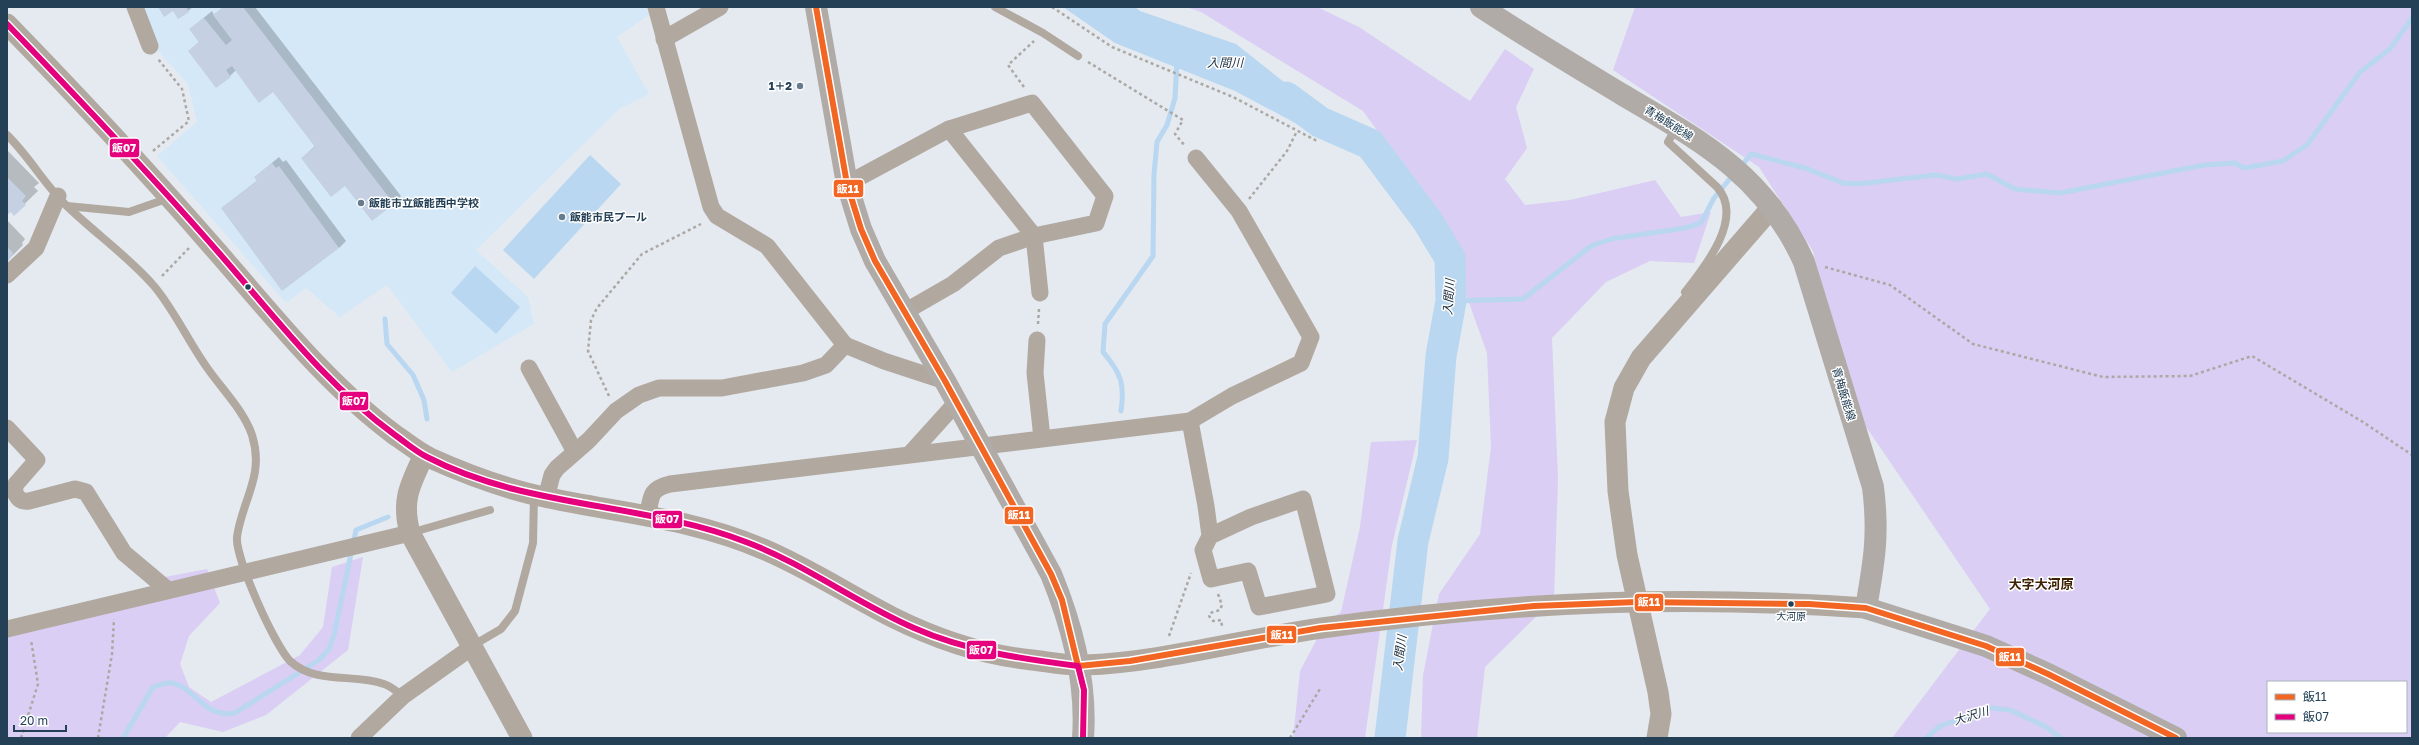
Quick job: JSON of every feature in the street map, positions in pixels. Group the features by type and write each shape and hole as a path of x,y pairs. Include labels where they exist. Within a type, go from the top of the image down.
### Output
{"main road":[{"path":"816,7 847,184 861,229 875,261 906,311 982,446 1051,574 1062,600 1084,690 1083,738"},
{"name":"青梅飯能線","path":"1481,7 1522,34 1720,154 1754,186 1772,207 1796,243 1804,262 1873,487 1877,520 1876,551 1866,608"},
{"path":"1866,608 1986,646 2048,674 2176,738"}],"street":[{"path":"135,7 150,46"},
{"path":"656,7 711,207 717,216 767,246 844,345 884,362 945,381"},
{"path":"664,39 720,7"},
{"path":"7,24 170,197 332,382 376,420 424,455 470,475 540,496 673,520 746,542 770,552 893,617 950,642 1016,658 1078,666 1162,656 1320,628 1534,606 1637,602 1745,602 1866,608"},
{"path":"847,184 949,129 1032,103 1105,196 1096,223 1034,236 1000,248 954,284 906,311"},
{"path":"949,129 1034,236 1040,293"},
{"path":"648,515 651,495 658,487 670,484 1190,421 1232,396 1301,363 1311,337 1239,211 1196,158"},
{"path":"7,275 36,248 62,201"},
{"path":"1657,738 1661,714 1658,692 1626,555 1618,491 1615,422 1624,388 1641,358 1678,307 1772,207"},
{"path":"1037,340 1036,373 1042,438"},
{"path":"540,496 557,468 616,411 648,390 722,388 803,373 826,365 844,345"},
{"path":"529,368 575,452"},
{"path":"910,454 957,402"},
{"path":"1190,421 1206,506 1206,543 1212,579 1248,571 1258,607 1327,594 1303,499 1251,517 1206,543"},
{"path":"7,428 38,460 16,484 14,490 18,498 23,501 29,501 75,489 86,492 124,553 168,590"},
{"path":"424,455 407,498 405,515 410,533 522,738"},
{"path":"7,629 410,533"},
{"path":"359,738 403,696 472,647"}],"lane":[{"path":"996,7 1043,33 1078,56"},
{"path":"1677,127 1668,142 1719,190 1726,204 1725,225 1721,240 1678,307"},
{"path":"7,135 20,148 62,201 132,263 154,286 206,366 246,423 252,436 256,473 237,540 245,572 276,642 291,662 311,674 385,684 403,696"},
{"path":"62,201 129,212 170,197"},
{"path":"472,647 501,629 515,610 533,543 540,496"},
{"path":"410,533 490,510"}],"path":[{"path":"1052,7 1112,47 1233,97 1317,142"},
{"path":"1013,72 1008,66 1043,33"},
{"path":"139,163 190,121 182,89 157,58 150,46"},
{"path":"1078,56 1183,120 1175,134 1196,158"},
{"path":"1239,211 1288,152 1298,131"},
{"path":"616,411 588,351 591,320 597,308 642,254 717,216"},
{"path":"154,286 202,234"},
{"path":"1804,262 1890,285 1972,344 2103,377 2190,376 2252,356 2363,422 2412,455"},
{"path":"1037,340 1040,293"},
{"path":"1162,656 1196,559 1206,543"},
{"path":"1212,579 1222,605 1220,610 1210,613 1209,616 1213,621 1221,620 1226,644"},
{"path":"98,738 112,654 114,603"},
{"path":"21,738 38,684 29,624"},
{"path":"1290,738 1320,689"}],"shaded area":[{"name":"飯能市立飯能西中学校","path":"141,7 647,7 649,15 617,37 649,94 619,109 476,250 528,297 534,324 452,372 387,285 340,317 306,288 286,303 157,156 197,122 188,84 159,52"},
{"path":"1186,7 1317,7 1359,27 1470,101 1505,49 1534,69 1516,107 1527,148 1505,179 1525,205 1570,200 1655,180 1681,217 1711,212 1694,263 1650,261 1606,282 1552,338 1558,478 1554,599 1485,667 1477,738 1421,738 1423,675 1439,594 1480,534 1491,447 1487,353 1437,213 1363,111 1201,12"},
{"path":"1635,7 2412,7 2412,738 1892,738 1990,609 1852,406 1813,251 1759,167 1613,70"},
{"path":"1417,440 1392,545 1365,738 1293,738 1300,671 1326,622 1341,612 1360,527 1371,442"},
{"path":"363,557 348,650 266,715 223,732 180,722 165,738 7,738 7,629 168,590 165,577 207,569 220,603 189,636 180,664 189,687 211,702 300,655 323,627 332,567"}],"water":[{"name":"入間川","path":"1063,7 1135,7 1140,11 1236,44 1323,113 1314,133 1235,91 1115,43"},
{"name":"飯能市民プール","path":"590,155 621,184 534,279 503,250"},
{"path":"475,266 520,307 496,334 451,293"}],"building":[{"path":"158,7 186,7 189,12 178,19 173,11 164,17"},
{"path":"223,7 243,7 394,204 372,221 345,186 331,197 301,158 315,147 273,92 259,103 232,66 226,70 231,77 216,88 188,51 199,42 189,29 204,18 226,45 232,40 213,15"},
{"path":"272,163 276,168 279,166 339,248 282,291 221,208 257,181 254,177"},
{"path":"7,177 26,196 22,201 26,205 14,216 11,212 7,215"},
{"path":"7,247 13,253 7,263"}],"waterway":[{"path":"1740,168 1751,154 1805,168 1843,183 1857,184 1936,175 1957,179 1987,174 2015,189 2060,193 2204,165 2235,163 2244,168 2283,161 2307,145 2360,72 2390,49 2412,18"},
{"path":"1121,411 1122,386 1120,379 1114,366 1103,352 1105,324 1153,256 1154,174 1157,142 1167,125 1175,98 1177,60"},
{"name":"入間川","path":"1286,97 1320,122 1370,144 1427,220 1450,258 1451,301 1441,356 1433,458 1413,541 1390,738"},
{"path":"1451,301 1523,299 1591,246 1611,239 1685,228 1701,223 1714,198 1733,175"},
{"path":"385,319 387,344 413,375 424,400 427,419"},
{"path":"123,738 153,687 166,683 176,684 184,688 214,711 224,714 235,713 319,660 329,649 334,635 356,530 388,517"},
{"name":"大沢川","path":"1926,738 1940,726 1990,708 2010,710 2046,727 2061,738"}],"transit line":[{"name":"飯11","path":"816,7 847,184 861,229 875,261 945,381 1051,574 1062,600 1078,666 1130,661 1320,628 1534,606 1637,602 1809,604 1866,608 1986,646 2048,674 2176,738"},
{"name":"飯07","path":"7,24 167,195 281,326 324,372 370,415 418,452 465,474 505,487 667,519 707,529 746,542 789,561 893,618 914,628 954,643 1015,657 1078,666 1084,690 1083,738"}],"place":[{"name":"1＋2","path":"800,86"},
{"name":"飯能市立飯能西中学校","path":"361,203"},
{"name":"飯能市民プール","path":"562,217"},
{"name":"大河原","path":"1791,604"}],"district":[{"name":"大字大河原","path":"2041,584"}]}
